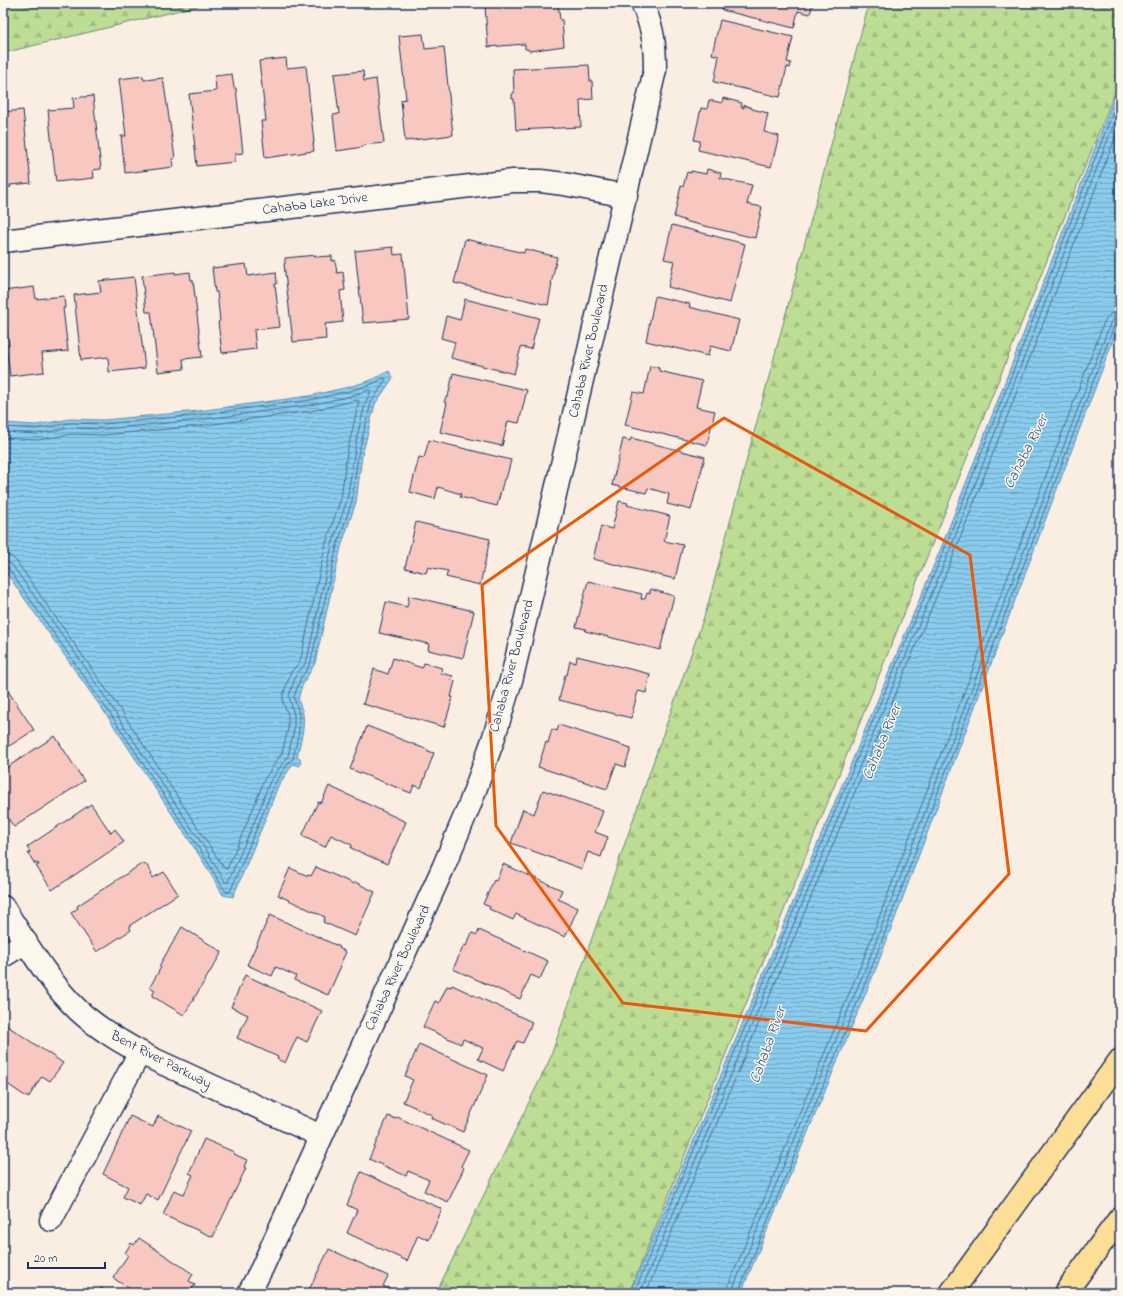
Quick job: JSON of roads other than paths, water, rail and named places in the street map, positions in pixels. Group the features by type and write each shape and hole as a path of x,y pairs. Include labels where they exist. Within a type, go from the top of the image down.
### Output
{"highway":[{"path":"951,1293 1120,1060"},
{"path":"1065,1293 1116,1224"}],"street":[{"name":"Cahaba River Boulevard","path":"249,1293 262,1268 443,868 470,804 493,740 513,669 655,70 655,44 649,20 642,3"},
{"name":"Cahaba Lake Drive","path":"3,241 513,181 541,181 564,184 626,196"},
{"name":"Bent River Parkway","path":"3,907 63,994 102,1030 140,1052 321,1136"},
{"path":"3,956 26,942"},
{"path":"52,1220 140,1052"}],"water":[{"name":"Cahaba River","path":"1120,83 1120,322 877,966 741,1293 630,1293 941,548"},
{"path":"389,371 393,378 375,404 362,456 356,502 341,547 315,663 300,691 299,702 303,714 303,725 297,757 301,760 300,766 293,764 278,786 233,897 223,895 201,858 110,720 3,568 3,423 36,425 70,419 104,420 198,411 309,396 369,381"}]}
